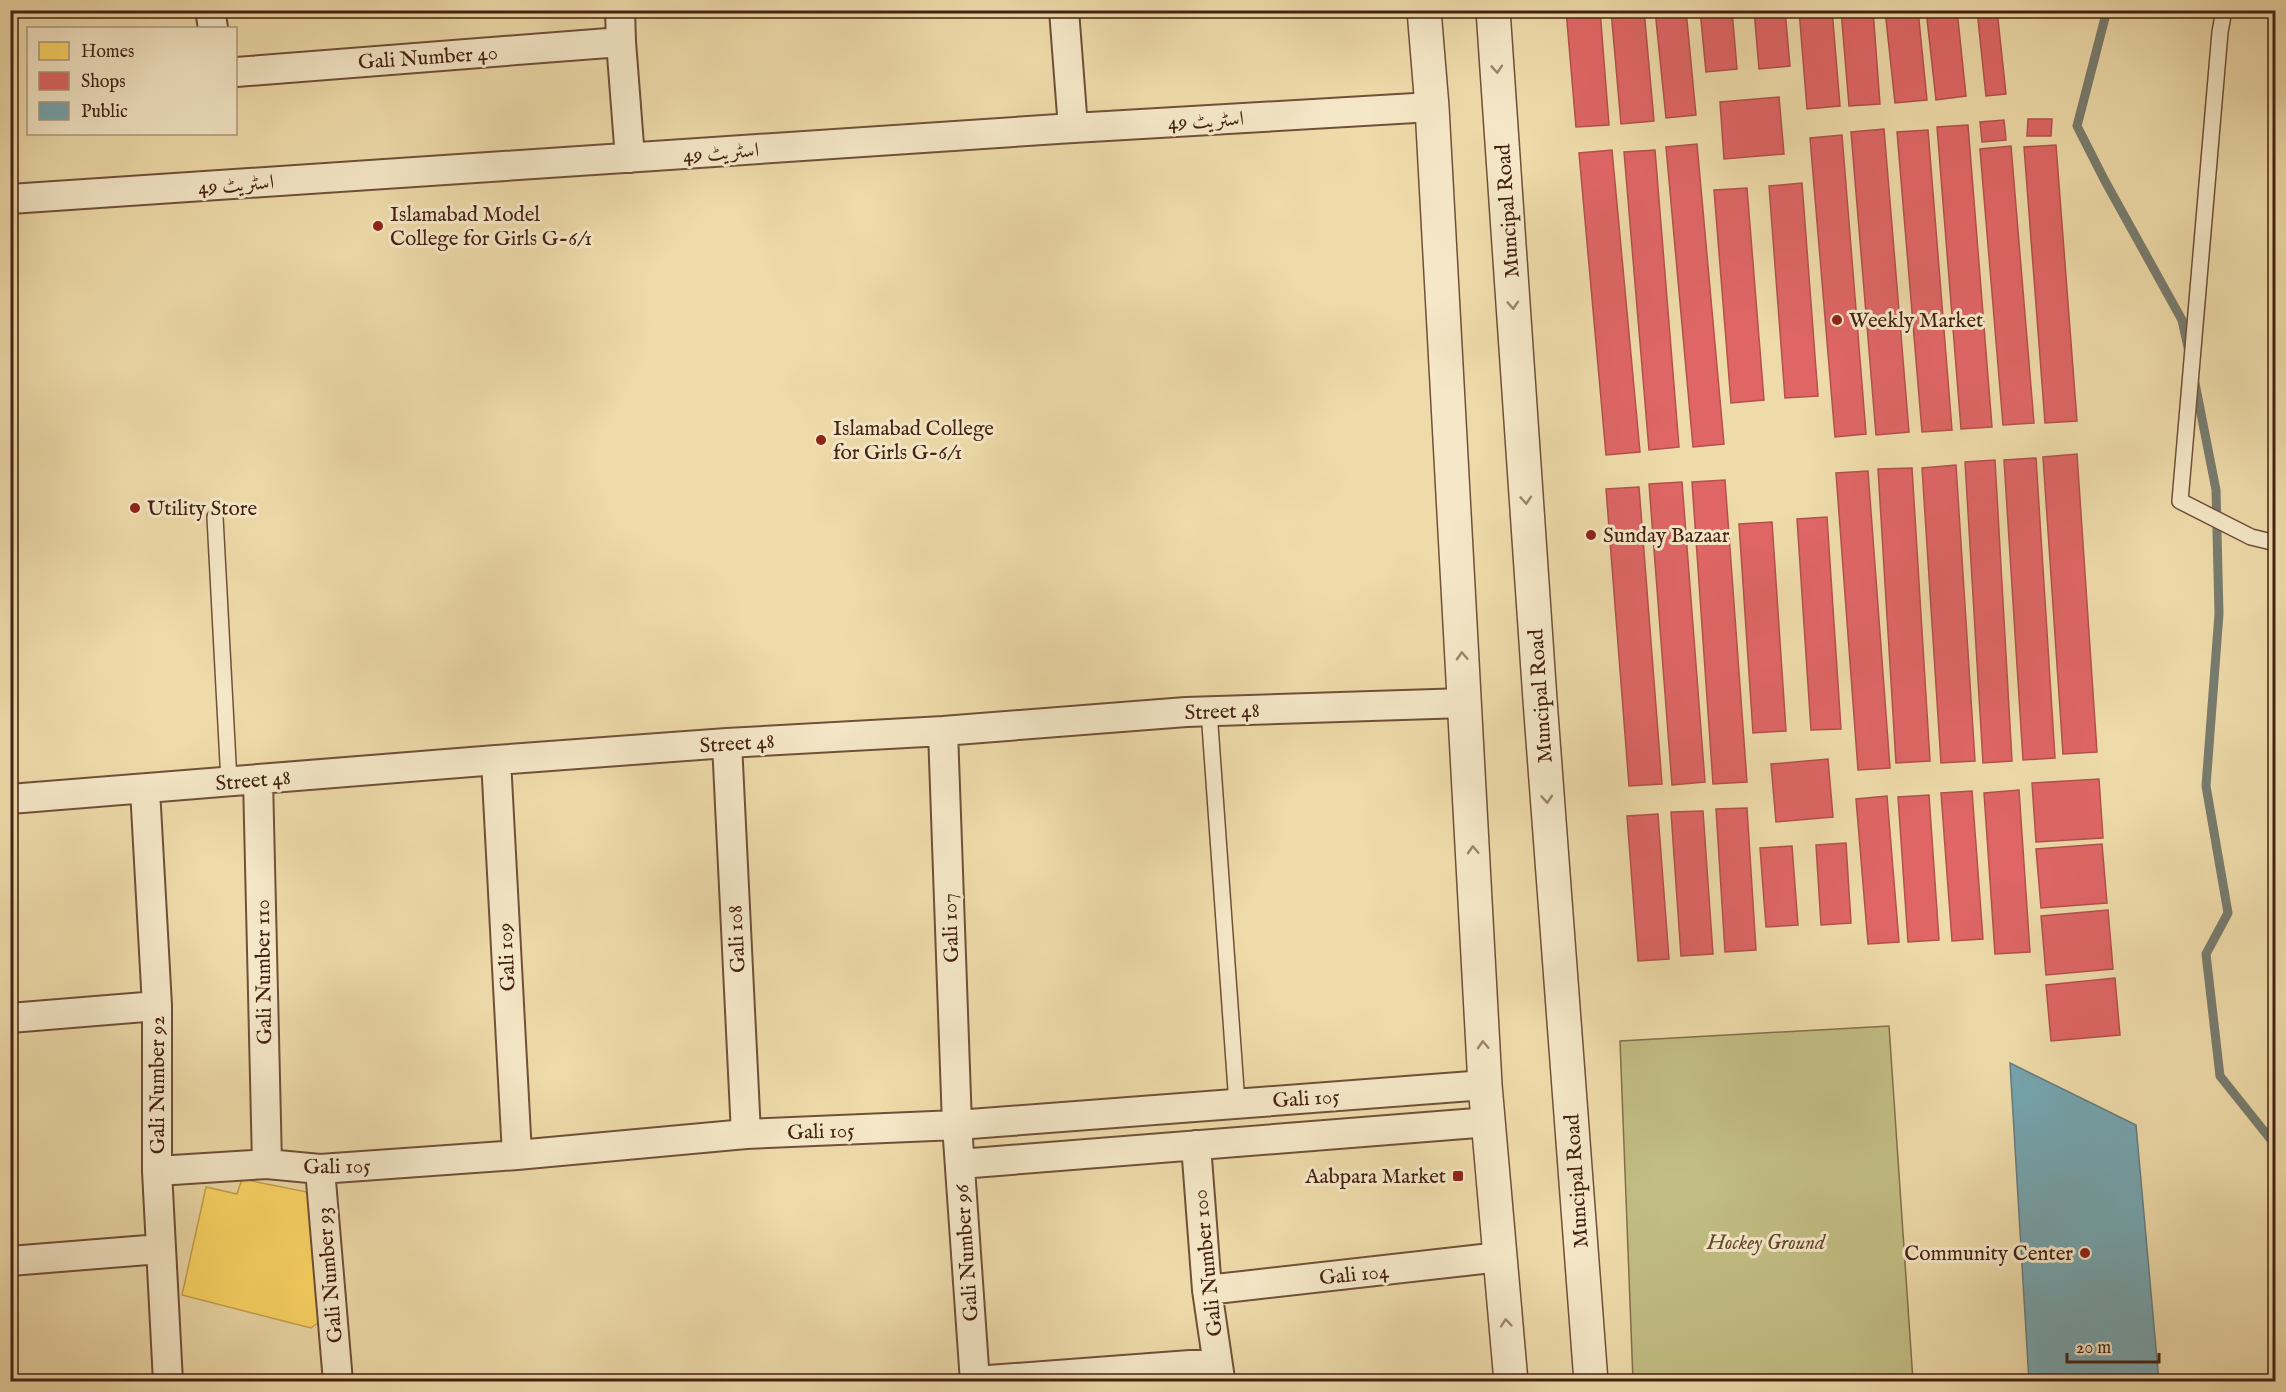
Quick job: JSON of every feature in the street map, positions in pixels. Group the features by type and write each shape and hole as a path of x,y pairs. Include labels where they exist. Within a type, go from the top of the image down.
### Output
{"street":[{"path":"210,10 213,27"},
{"path":"620,10 630,158"},
{"path":"1064,10 1073,128"},
{"path":"1425,10 1485,1085 1511,1382"},
{"name":"Muncipal Road","path":"1493,10 1539,688 1591,1382"},
{"name":"Gali Number 40","path":"237,72 621,42"},
{"name":"اسٹریٹ 49","path":"10,199 1073,128 1432,107"},
{"name":"Street 48","path":"10,799 727,743 944,731 1209,711 1465,703"},
{"name":"Gali 107","path":"944,731 957,1125"},
{"name":"Gali 108","path":"727,743 746,1134"},
{"name":"Gali 109","path":"496,760 517,1155"},
{"name":"Gali Number 110","path":"258,779 267,1164"},
{"name":"Gali Number 92","path":"145,789 157,1006 157,1171 168,1382"},
{"path":"10,1018 157,1006"},
{"name":"Gali 105","path":"157,1171 267,1164 320,1169 517,1155 746,1134 957,1125 1485,1085"},
{"path":"960,1164 1489,1122"},
{"name":"Gali Number 96","path":"957,1125 975,1381"},
{"name":"Gali Number 100","path":"1196,1145 1207,1290 1219,1372"},
{"name":"Gali Number 93","path":"320,1169 338,1382"},
{"path":"10,1261 160,1249"},
{"name":"Gali 104","path":"1207,1290 1500,1257"},
{"path":"975,1381 1219,1372"}],"lane":[{"path":"2224,10 2220,32 2180,501 2250,537 2276,543"},
{"path":"216,516 229,782"},
{"path":"1209,711 1237,1104"}],"green space":[{"name":"Hockey Ground","path":"1889,1026 1913,1381 1633,1381 1620,1041"}],"building: Homes":[{"path":"242,1179 317,1194 319,1322 311,1328 182,1295 206,1187 237,1194"}],"building: Shops":[{"path":"1566,10 1600,10 1609,125 1576,127"},
{"path":"1611,10 1644,10 1654,121 1621,124"},
{"path":"1655,10 1686,10 1696,115 1666,118"},
{"path":"1700,10 1732,10 1737,69 1706,72"},
{"path":"1754,10 1785,10 1790,66 1759,69"},
{"path":"1799,10 1832,10 1840,106 1807,109"},
{"path":"1841,10 1873,10 1880,104 1849,106"},
{"path":"1885,10 1918,10 1927,100 1895,103"},
{"path":"1926,10 1957,10 1966,96 1936,100"},
{"path":"1977,10 1997,10 2006,94 1986,96"},
{"path":"1779,97 1784,154 1724,159 1720,102"},
{"path":"2028,119 2052,119 2051,136 2027,136"},
{"path":"2004,120 2006,140 1982,142 1980,122"},
{"path":"1968,125 1992,427 1961,429 1937,127"},
{"path":"1884,129 1909,432 1876,435 1851,132"},
{"path":"1928,130 1952,430 1922,432 1897,132"},
{"path":"1842,135 1866,434 1835,437 1810,138"},
{"path":"1697,144 1724,444 1693,447 1666,147"},
{"path":"2056,145 2077,421 2045,423 2024,147"},
{"path":"2011,146 2034,423 2003,425 1980,149"},
{"path":"1612,150 1640,452 1606,455 1579,153"},
{"path":"1655,150 1679,447 1649,450 1624,152"},
{"path":"1802,183 1818,396 1785,398 1769,186"},
{"path":"1747,188 1764,400 1731,403 1714,190"},
{"path":"2077,454 2097,752 2063,754 2043,457"},
{"path":"2036,458 2055,758 2023,760 2004,460"},
{"path":"1995,460 2012,761 1983,763 1965,462"},
{"path":"1956,465 1975,761 1941,763 1922,468"},
{"path":"1912,468 1930,761 1896,763 1878,469"},
{"path":"1868,471 1890,768 1858,770 1836,473"},
{"path":"1725,480 1747,782 1713,784 1692,482"},
{"path":"1682,482 1705,782 1672,785 1649,484"},
{"path":"1639,487 1662,784 1629,786 1606,489"},
{"path":"1827,517 1841,729 1811,730 1797,519"},
{"path":"1772,522 1786,731 1753,733 1739,524"},
{"path":"1828,759 1833,817 1776,822 1771,764"},
{"path":"2099,779 2103,838 2036,842 2032,783"},
{"path":"2019,790 2030,952 1995,954 1984,793"},
{"path":"1972,791 1983,939 1952,941 1941,793"},
{"path":"1929,795 1939,940 1908,942 1898,797"},
{"path":"1887,796 1899,942 1868,944 1856,799"},
{"path":"1747,808 1756,950 1725,952 1716,809"},
{"path":"1703,811 1713,954 1681,956 1671,812"},
{"path":"1658,814 1669,959 1638,961 1627,816"},
{"path":"1846,843 1851,923 1821,925 1816,845"},
{"path":"2102,844 2107,903 2041,908 2036,849"},
{"path":"1792,846 1798,925 1766,927 1760,848"},
{"path":"2108,910 2113,969 2046,975 2041,916"},
{"path":"2115,978 2120,1035 2051,1041 2046,985"}],"building: Public":[{"name":"Community Center","path":"2010,1063 2136,1125 2159,1382 2029,1382"}],"waterway":[{"path":"2107,10 2077,126 2182,320 2189,352"},
{"path":"2195,383 2216,490 2219,614 2206,786 2228,913 2206,954 2220,1076 2276,1146"}],"place":[{"name":"Islamabad Model College for Girls G-6/1","path":"378,226"},
{"name":"Weekly Market","path":"1837,320"},
{"name":"Islamabad College for Girls G-6/1","path":"821,440"},
{"name":"Utility Store","path":"135,508"},
{"name":"Sunday Bazaar","path":"1591,535"},
{"name":"Aabpara Market","path":"1458,1176"},
{"name":"Community Center","path":"2085,1253"}]}
